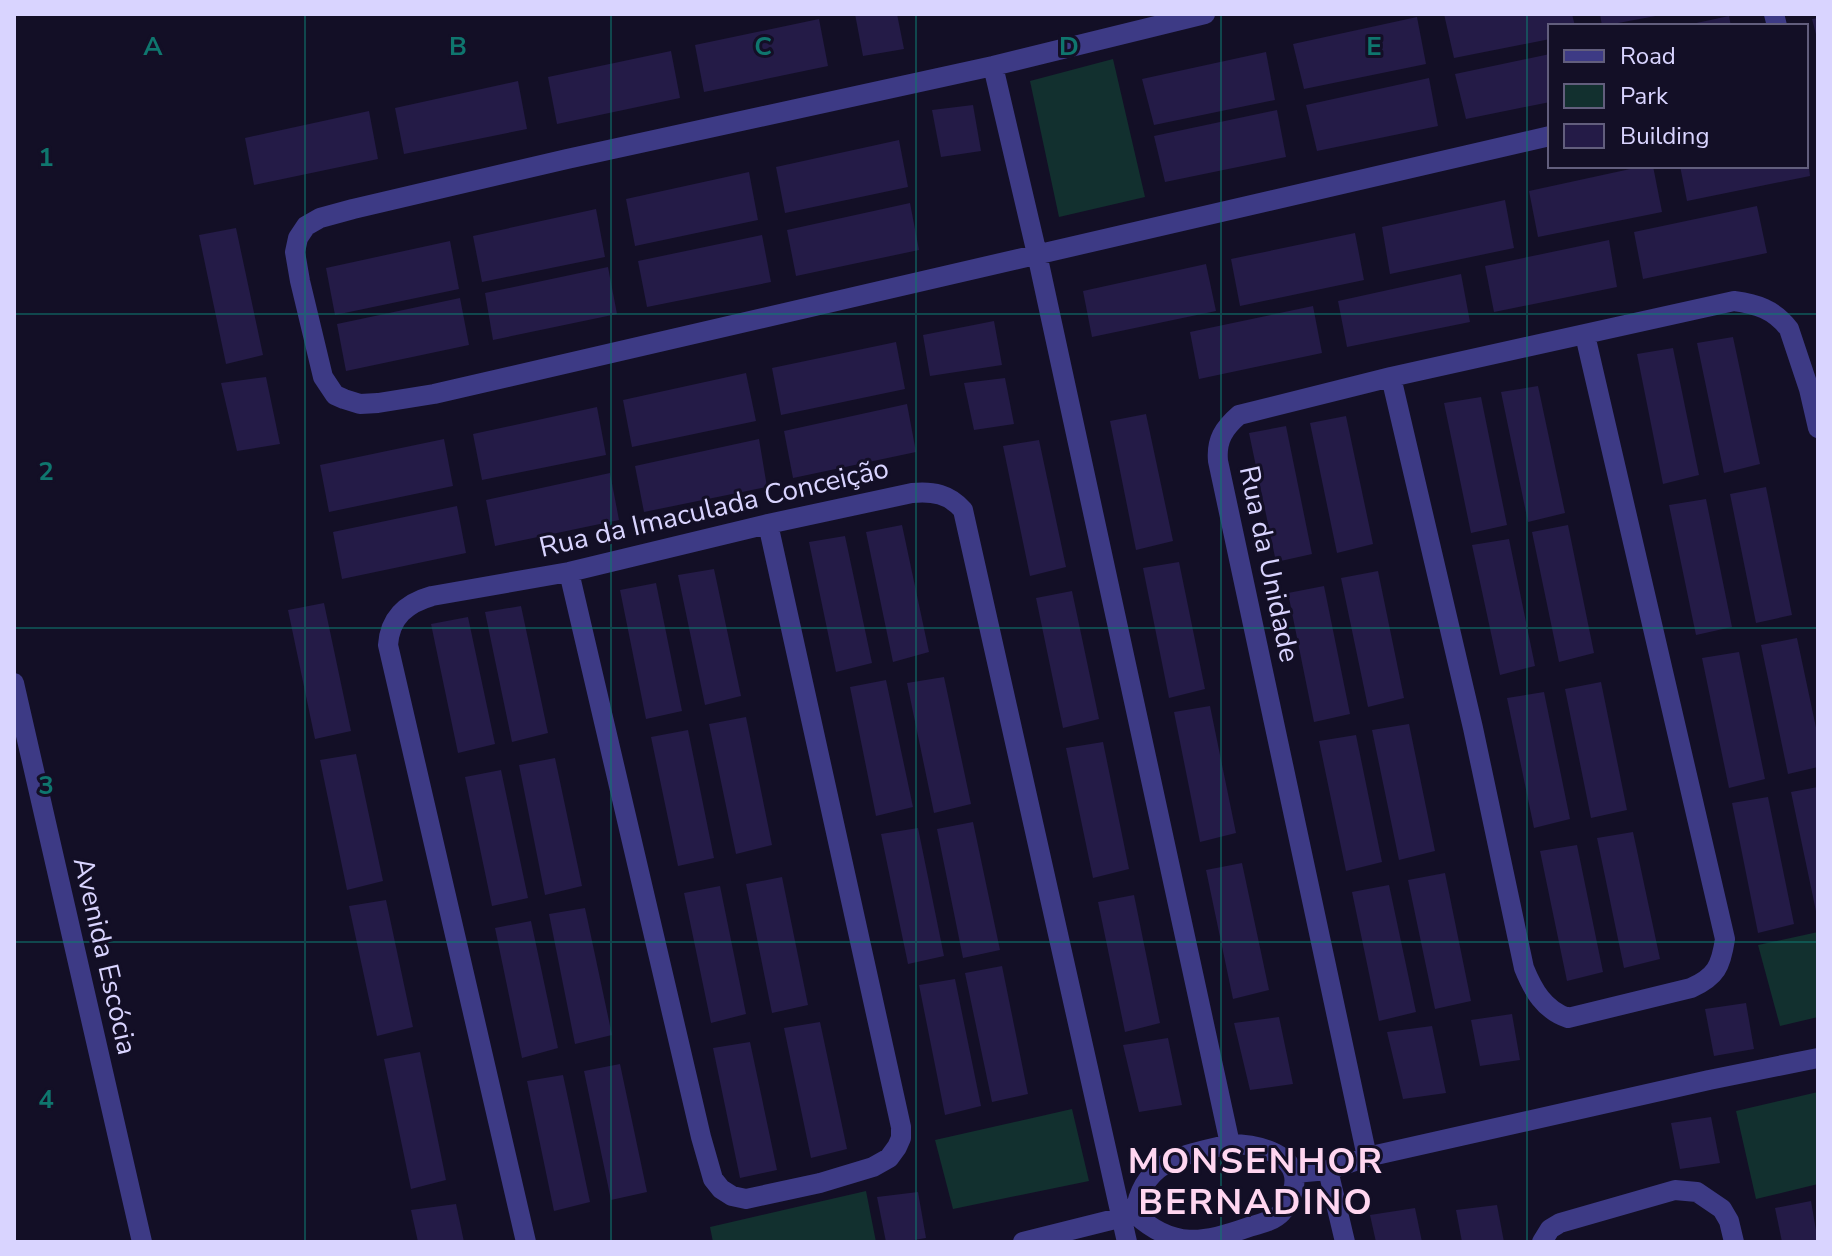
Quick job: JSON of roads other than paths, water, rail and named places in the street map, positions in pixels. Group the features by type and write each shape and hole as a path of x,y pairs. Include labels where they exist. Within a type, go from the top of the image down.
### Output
{"street":[{"path":"1205,14 993,66 567,159 326,216 306,226 298,238 295,252 323,377 335,395 360,404 434,394 1548,136"},
{"path":"993,66 1037,254 1230,1144"},
{"name":"Rua da Unidade","path":"1367,1157 1218,461 1220,437 1239,415 1391,377 1734,301 1756,304 1783,321 1789,329 1818,428"},
{"path":"1391,377 1473,728 1524,968 1541,1000 1568,1018 1705,982 1721,961 1725,939 1585,335"},
{"name":"Rua da Imaculada Conceição","path":"526,1242 388,645 389,632 399,615 417,600 432,596 569,572 768,524 928,491 944,495 963,510 1128,1216 1127,1242"},
{"path":"569,572 713,1179 732,1196 746,1199 820,1183 873,1167 889,1158 901,1138 901,1127 768,524"},
{"name":"Avenida Escócia","path":"14,683 142,1242"},
{"path":"1295,1173 1328,1170 1367,1157 1818,1058"},
{"path":"1023,1242 1128,1216 1183,1240 1196,1241 1234,1233 1277,1217 1292,1195 1295,1173 1277,1154 1245,1144 1230,1144 1188,1155 1159,1167 1146,1182 1128,1216"},
{"path":"1328,1170 1345,1242"},
{"path":"1542,1242 1550,1229 1560,1223 1675,1190 1697,1192 1722,1209 1729,1221 1734,1242"}],"district":[{"name":"MONSENHOR BERNADINO","path":"1256,1182"}]}
